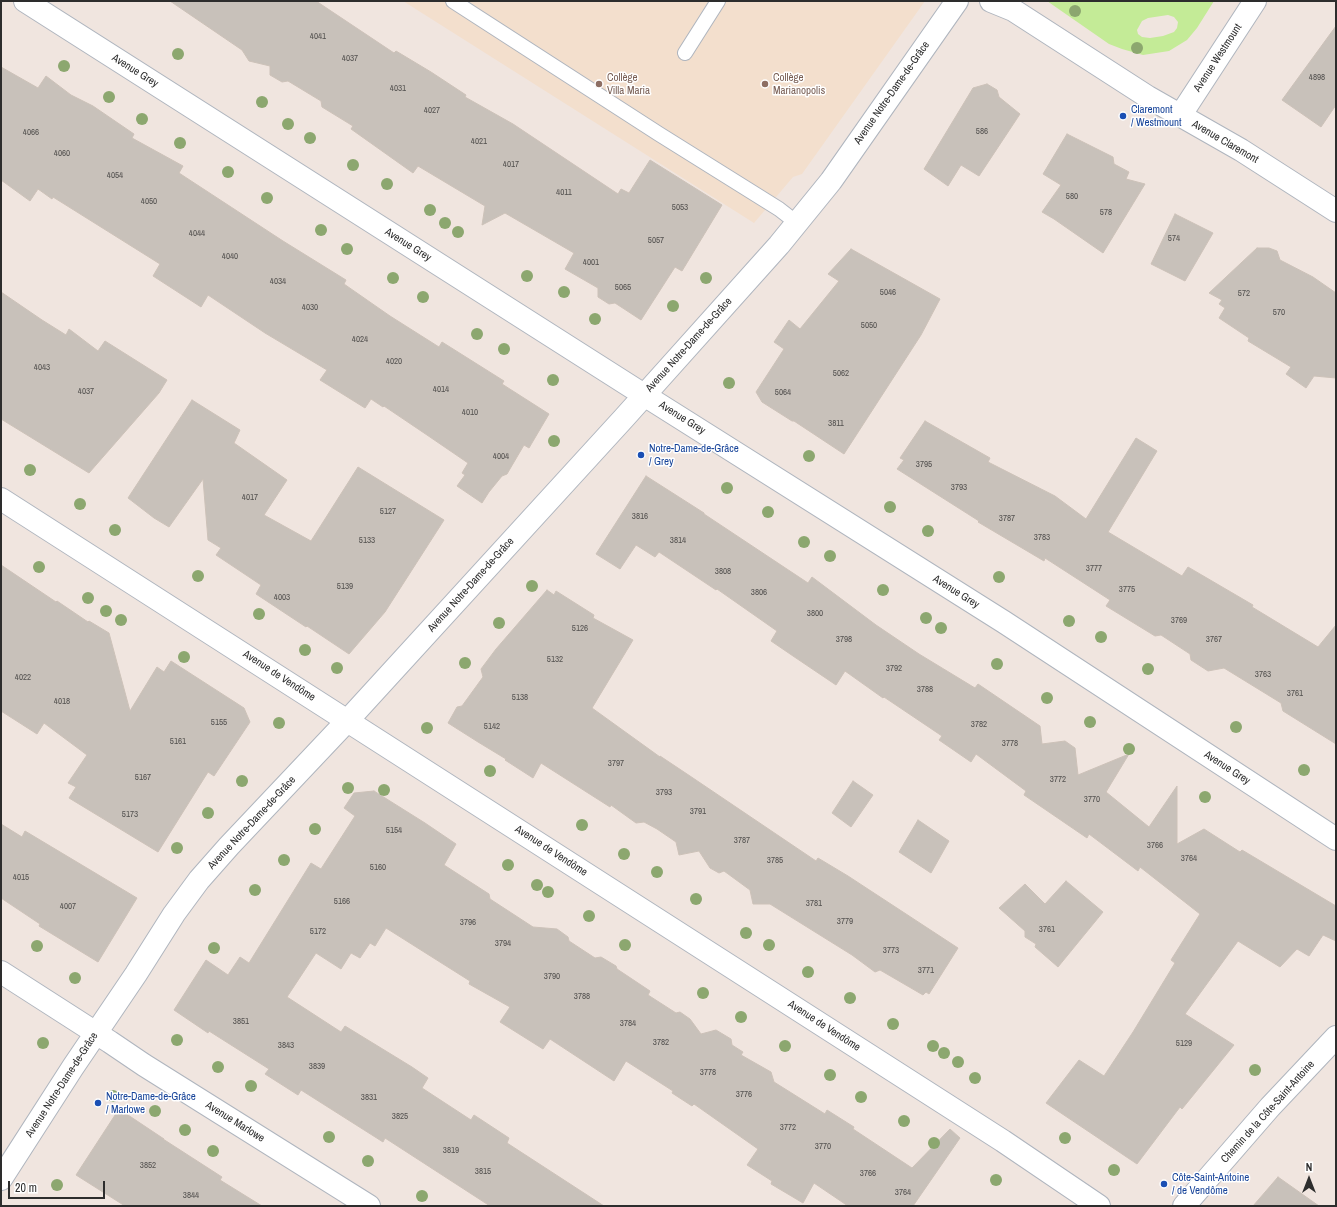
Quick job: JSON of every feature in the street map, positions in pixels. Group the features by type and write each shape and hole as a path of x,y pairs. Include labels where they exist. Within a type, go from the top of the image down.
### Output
{"street":[{"name":"Avenue Grey","path":"25,1 1004,622 1336,839"},
{"name":"Avenue Notre-Dame-de-Grâce","path":"1,1179 174,914 199,880 229,846 348,720 644,395 797,223 831,181 957,1"},
{"name":"Avenue Claremont","path":"991,1 1013,10 1148,97 1240,150 1336,211"},
{"name":"Avenue Westmount","path":"1180,116 1255,1"},
{"name":"Avenue de Vendôme","path":"1,499 1004,1140 1099,1206"},
{"name":"Avenue Marlowe","path":"1,972 144,1065 369,1206"},
{"name":"Chemin de la Côte-Saint-Antoine","path":"1184,1206 1261,1117 1336,1037"}],"lane":[{"path":"453,1 778,209 797,223"},
{"path":"685,53 718,1"}],"shaded area":[{"path":"403,1 925,1 802,174 793,177 754,223"}],"green space":[{"path":"1047,1 1214,1 1197,28 1187,40 1169,51 1143,55 1109,44","holes":["1168,15 1174,17 1178,22 1177,28 1174,32 1163,36 1150,38 1142,37 1138,34 1137,30 1142,21 1148,18"]}],"building":[{"path":"170,1 316,1 394,53 396,51 466,95 465,97 513,124 618,194 621,189 629,193 650,160 722,205 682,271 675,267 641,320 615,303 609,304 598,297 598,288 565,269 574,253 505,213 482,225 485,206 418,166 413,173 351,129 353,126 322,107 321,101 288,81 282,82 270,75 270,66 249,61 242,50"},
{"path":"1336,26 1336,105 1321,127 1282,100"},
{"path":"1,67 38,88 46,76 71,95 93,106 134,134 132,138 183,166 179,173 346,280 344,284 390,316 439,347 442,342 504,381 502,384 549,414 529,448 524,445 507,474 502,476 482,503 457,486 465,475 462,473 468,463 384,406 383,407 371,399 365,408 320,380 327,370 265,333 208,295 201,307 153,276 160,264 53,197 52,199 38,189 30,201 1,180"},
{"path":"987,84 997,90 999,97 1020,114 979,176 961,165 948,186 924,169 973,88"},
{"path":"1067,134 1113,157 1114,164 1129,172 1126,179 1145,184 1103,253 1042,212 1061,185 1043,174"},
{"path":"1175,214 1213,233 1185,281 1151,264"},
{"path":"1257,248 1269,248 1277,251 1280,260 1313,277 1336,293 1336,378 1314,376 1306,388 1286,374 1291,367 1248,341 1249,338 1219,318 1225,308 1219,304 1222,300 1209,293"},
{"path":"851,249 940,299 921,335 844,454 762,402 756,392 784,349 774,342 789,320 800,329 839,281 828,274"},
{"path":"1,292 66,335 69,329 98,351 105,341 167,380 159,393 89,473 1,419"},
{"path":"192,400 240,430 234,443 287,480 264,515 311,541 358,467 444,520 385,612 349,654 256,594 261,585 216,555 221,548 208,540 203,479 169,527 154,518 128,498"},
{"path":"925,421 990,458 988,462 1055,496 1086,519 1136,438 1157,451 1108,532 1182,576 1188,567 1253,605 1252,607 1318,647 1336,625 1336,744 1283,711 1281,703 1224,668 1208,671 1191,660 1190,654 1161,635 1155,636 1106,606 1110,600 1045,558 1044,561 978,522 979,521 897,469 904,460 900,458"},
{"path":"646,476 808,583 812,577 876,625 919,654 975,688 978,684 1040,726 1042,744 1065,741 1075,748 1078,775 1129,754 1106,792 1149,827 1177,786 1177,844 1204,829 1240,852 1242,850 1336,906 1336,941 1323,935 1309,956 1297,949 1280,967 1238,941 1185,1014 1234,1045 1182,1109 1180,1107 1137,1164 1046,1103 1079,1060 1104,1076 1175,963 1171,960 1200,914 1140,867 1138,871 1089,834 1087,838 1024,795 1026,791 976,754 971,762 939,740 942,736 884,697 883,698 845,671 836,685 771,641 777,631 717,589 716,590 659,552 655,557 636,545 620,569 596,554"},
{"path":"1,565 56,602 57,601 88,622 89,621 109,633 130,711 157,667 164,672 171,661 244,708 250,722 214,776 208,772 158,852 69,798 76,787 68,783 87,755 44,723 37,734 1,711"},
{"path":"547,590 554,595 556,591 594,615 593,618 633,640 592,708 660,757 816,861 818,858 848,876 958,948 929,994 926,992 923,995 880,970 875,972 852,955 770,904 753,904 750,890 724,871 719,873 710,868 699,851 679,855 676,842 657,829 644,822 636,823 611,805 610,807 541,763 533,778 505,760 506,759 448,723 457,707 462,706 483,677 481,669 496,649"},
{"path":"853,781 873,795 851,827 832,813"},
{"path":"374,791 456,844 444,865 489,894 490,899 533,927 557,929 568,937 569,941 595,958 601,957 616,966 617,969 650,991 648,995 676,1013 680,1012 690,1019 701,1034 716,1030 731,1039 732,1045 743,1052 741,1055 771,1072 774,1082 825,1114 827,1110 912,1168 950,1129 960,1138 913,1206 848,1206 814,1183 803,1203 771,1184 772,1181 747,1165 758,1149 694,1104 692,1106 672,1093 673,1091 626,1061 614,1081 550,1039 543,1049 500,1022 510,1007 469,984 470,981 386,928 375,946 370,943 360,958 351,953 341,969 316,953 287,997 341,1032 345,1026 412,1067 428,1078 422,1088 471,1120 474,1115 509,1138 507,1143 604,1206 490,1206 385,1138 383,1142 301,1090 298,1095 265,1074 269,1069 209,1031 208,1033 174,1010 206,960 228,975 240,957 249,963 311,863 321,869 355,816 344,808 354,793"},
{"path":"918,820 949,841 931,873 899,852"},
{"path":"1,824 22,837 25,831 137,898 98,962 39,926 40,924 1,898"},
{"path":"1066,881 1103,912 1058,967 1035,947 1036,944 1025,937 1025,931 999,908 1025,884 1045,904"},
{"path":"119,1109 222,1177 220,1180 262,1206 125,1206 76,1175"},
{"path":"1278,1177 1319,1206 1253,1206"}],"place":[{"name":"Collège Villa Maria","path":"599,84"},
{"name":"Collège Marianopolis","path":"765,84"},
{"name":"Claremont / Westmount","path":"1123,116"},
{"name":"Notre-Dame-de-Grâce / Grey","path":"641,455"},
{"name":"Notre-Dame-de-Grâce / Marlowe","path":"98,1103"},
{"name":"Côte-Saint-Antoine / de Vendôme","path":"1164,1184"}]}
